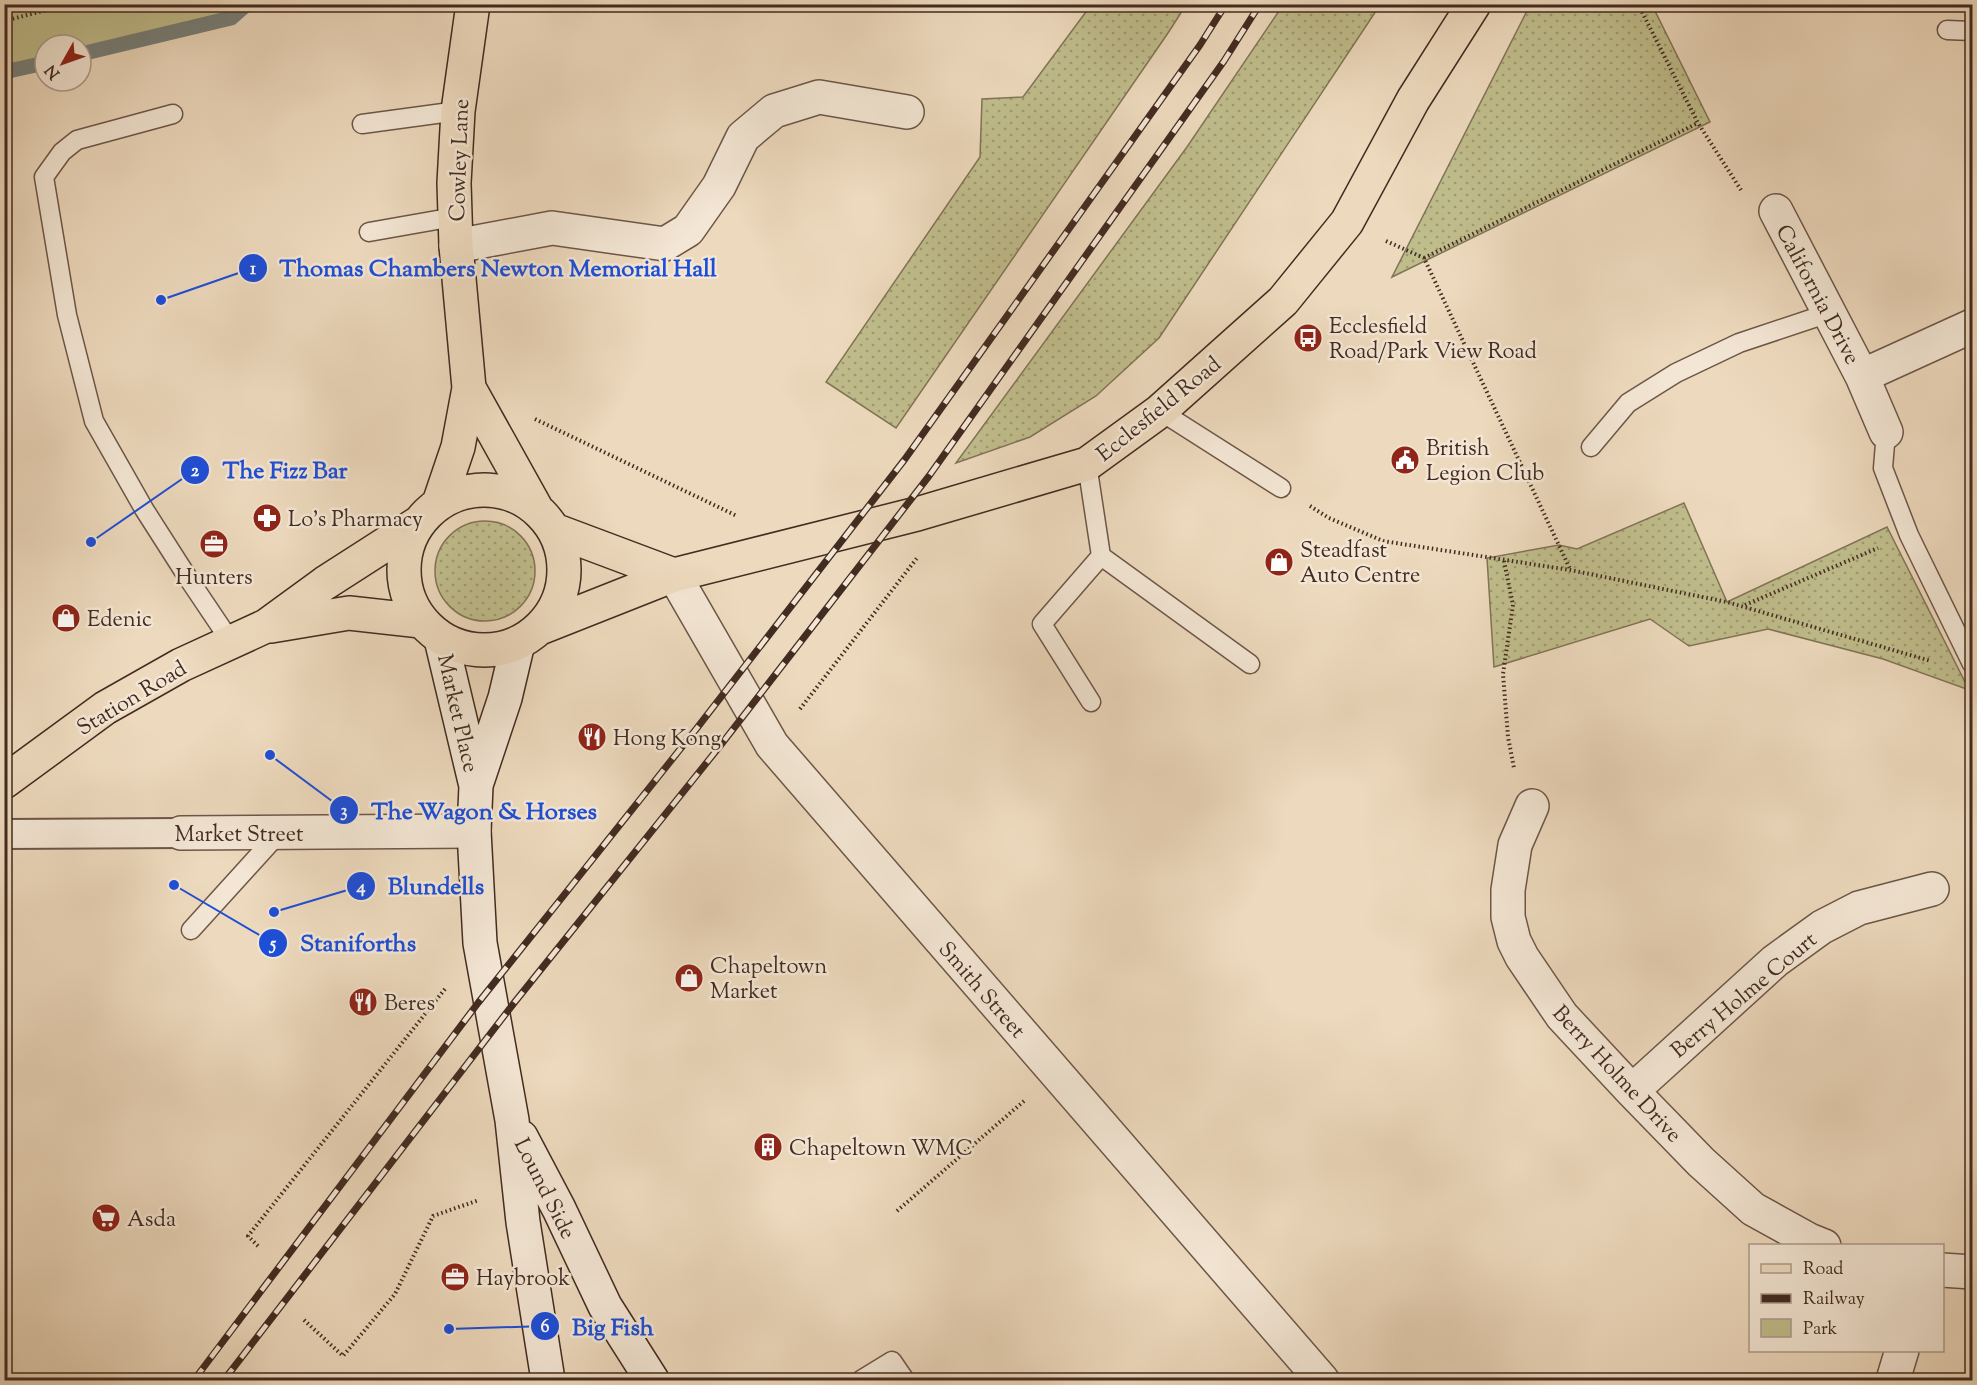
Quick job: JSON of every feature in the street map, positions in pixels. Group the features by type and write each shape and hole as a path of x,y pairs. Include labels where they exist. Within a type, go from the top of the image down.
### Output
{"main road":[{"name":"Cowley Lane","path":"429,513 458,447 469,388 455,232 454,183 458,111 473,4"},
{"name":"Ecclesfield Road","path":"529,636 674,575 917,514 1087,464 1160,411 1278,307 1347,222 1413,100 1474,4"},
{"name":"Cowley Lane","path":"469,388 546,520"},
{"path":"546,520 563,555 564,582 556,607 529,636 499,650 479,651 460,647 431,630 408,598 404,572 407,546 429,513 463,492 489,490 515,496 546,520 674,575"},
{"name":"Station Road","path":"4,782 105,708 181,665 266,626 429,513"},
{"name":"Station Road","path":"266,626 349,614 431,630"}],"street":[{"path":"455,232 552,228 665,244 688,230 719,186 743,137 774,111 819,97 907,112"},
{"name":"California Drive","path":"1776,211 1862,376 1886,432"},
{"name":"California Drive","path":"1862,376 1972,326"},
{"name":"Smith Street","path":"674,575 772,745 1322,1380"},
{"name":"Market Place","path":"431,630 476,786"},
{"name":"Market Place","path":"493,1020 480,943 474,831 476,786 505,698 529,636"},
{"name":"Berry Holme Drive","path":"1532,806 1515,845 1508,890 1508,917 1514,941 1522,957 1562,1016 1701,1162 1753,1209 1809,1240 1821,1244"},
{"name":"Market Street","path":"4,834 474,831"},
{"name":"Berry Holme Court","path":"1632,1092 1775,961 1822,927 1859,908 1932,889"},
{"name":"Lound Side","path":"493,1020 512,1120 519,1185 548,1380"},
{"name":"Lound Side","path":"512,1120 559,1209 605,1306 652,1380"},
{"path":"1944,1270 1972,1272"},
{"path":"1893,1380 1901,1352"}],"lane":[{"path":"1947,30 1972,31"},
{"path":"362,123 458,111"},
{"path":"173,114 77,140 62,152 44,177 67,315 94,420 150,518 231,642"},
{"path":"369,232 455,232"},
{"path":"1591,447 1628,403 1676,373 1739,343 1829,313"},
{"path":"1160,411 1281,488"},
{"path":"1886,432 1883,468 1910,535 1972,664"},
{"path":"1087,464 1101,556 1250,664"},
{"path":"1090,702 1042,624 1101,556"},
{"path":"191,930 280,832"},
{"path":"861,1380 892,1361 905,1380"}],"path":[{"path":"4,21 70,4"},
{"path":"1638,4 1698,123 1755,211 1776,211"},
{"path":"1424,258 1698,123"},
{"path":"1347,222 1424,258 1570,570"},
{"path":"533,418 797,544"},
{"path":"1281,488 1329,518 1383,541 1570,570 1743,606 1938,663"},
{"path":"772,745 921,554 917,514"},
{"path":"1743,606 1910,535"},
{"path":"1504,561 1513,605 1503,675 1508,737 1519,799 1532,806"},
{"path":"258,1246 248,1236 418,1025 480,943"},
{"path":"897,1211 1056,1073"},
{"path":"304,1320 343,1356 395,1294 433,1216 519,1185"}],"green space":[{"path":"5,4 247,5 231,18 93,51 93,33 33,33 33,66 5,72"},
{"path":"1091,5 1186,5 896,428 826,382 980,157 982,99 1023,97"},
{"path":"1283,5 1380,5 1159,338 1096,396 1030,437 956,463 1187,147"},
{"path":"1530,5 1652,5 1710,122 1392,277"},
{"path":"1684,503 1727,602 1887,527 1969,690 1883,659 1768,629 1689,646 1650,619 1494,667 1487,558 1559,545 1577,549"},
{"path":"485,521 504,525 520,536 531,552 535,571 531,590 520,606 504,617 485,621 466,617 450,606 439,590 435,571 439,552 450,536 466,525"}],"waterway":[{"path":"93,51 231,18 247,4"},
{"path":"4,72 33,66"}],"railway":[{"path":"194,1380 478,1003 697,728 905,459 1200,45 1226,4"},
{"path":"224,1380 514,1003 720,746 929,476 1224,61 1260,4"}],"place":[{"name":"Thomas Chambers Newton Memorial Hall","path":"161,300"},
{"name":"Ecclesfield Road/Park View Road","path":"1308,338"},
{"name":"British Legion Club","path":"1405,460"},
{"name":"Lo's Pharmacy","path":"267,518"},
{"name":"The Fizz Bar","path":"91,542"},
{"name":"Hunters","path":"214,544"},
{"name":"Steadfast Auto Centre","path":"1279,562"},
{"name":"Edenic","path":"66,618"},
{"name":"Hong Kong","path":"592,737"},
{"name":"The Wagon & Horses","path":"270,755"},
{"name":"Staniforths","path":"174,885"},
{"name":"Blundells","path":"274,912"},
{"name":"Chapeltown Market","path":"689,978"},
{"name":"Beres","path":"363,1002"},
{"name":"Chapeltown WMC","path":"768,1147"},
{"name":"Asda","path":"106,1218"},
{"name":"Haybrook","path":"455,1277"},
{"name":"Big Fish","path":"449,1329"}]}
